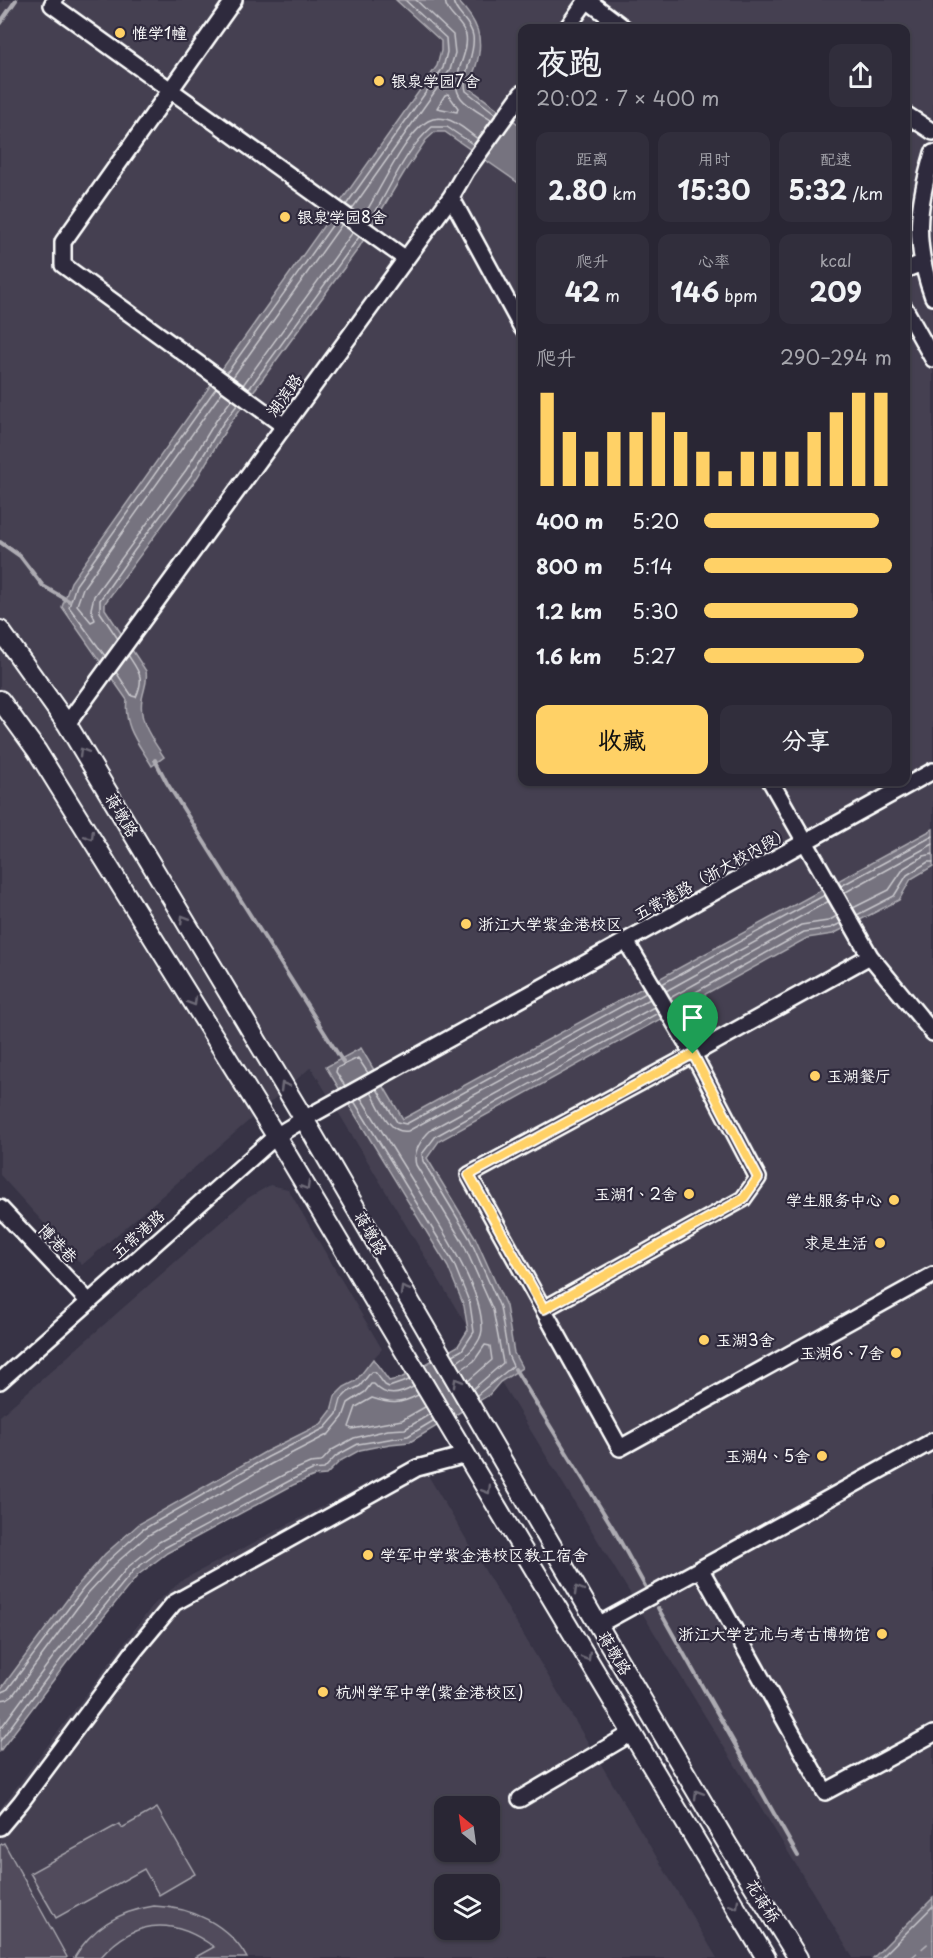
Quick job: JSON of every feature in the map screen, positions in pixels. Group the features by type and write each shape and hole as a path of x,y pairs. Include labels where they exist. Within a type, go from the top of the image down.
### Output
{"main road":[{"name":"蒋墩路","path":"0,630 67,724 304,1119 728,1845"},
{"name":"蒋墩路","path":"0,700 37,751 276,1136 705,1854"},
{"name":"花蒋桥","path":"728,1845 798,1958"},
{"name":"花蒋桥","path":"705,1854 766,1958"}],"street":[{"path":"55,0 52,5 400,254"},
{"path":"234,0 63,242 63,265 279,423"},
{"path":"570,24 587,0 619,24"},
{"name":"湖滨路","path":"67,724 400,254 451,197 466,171 518,99"},
{"path":"910,116 933,132"},
{"path":"933,153 920,200 919,227 922,262 933,297"},
{"path":"451,197 518,321"},
{"path":"910,267 922,262"},
{"path":"910,318 933,359"},
{"name":"五常港路（浙大校内段）","path":"910,784 933,771"},
{"path":"773,786 870,956 933,1033"},
{"name":"五常港路（浙大校内段）","path":"334,1102 906,786"},
{"path":"544,1309 743,1199 758,1178 693,1054 626,941"},
{"path":"870,956 469,1175 620,1448 933,1275"},
{"name":"五常港路","path":"0,1382 276,1136 334,1102"},
{"name":"博港巷","path":"0,1209 89,1302"},
{"path":"598,1625 933,1441"},
{"path":"0,1827 134,1651 174,1603 417,1468 462,1447"},
{"path":"701,1570 825,1792 933,1734"},
{"path":"520,1799 632,1733"}],"shaded area":[{"name":"浙江大学紫金港校区","path":"3,0 933,0 933,1898 873,1958 853,1958 311,1067 82,1265 0,1175 0,4"},
{"path":"270,1185 288,1189 382,1349 373,1359 370,1390 321,1424 265,1452 139,1524 105,1554 78,1585 0,1690 0,1416 248,1198"},
{"name":"杭州学军中学(紫金港校区)","path":"417,1457 717,1958 0,1958 0,1809 153,1605 184,1579"},
{"path":"157,1808 195,1874 159,1895 144,1869 56,1918 30,1873 119,1824 122,1828"},
{"path":"4,1843 66,1958 0,1958 0,1845"},
{"path":"154,1906 182,1910 208,1920 230,1936 247,1958 194,1958 214,1947 183,1930 154,1926 126,1935 100,1958 74,1958 89,1938 108,1922 118,1916"}],"water":[{"path":"396,0 457,0 470,15 477,30 480,46 471,87 518,124 518,183 445,132 435,132 426,140 358,249 228,426 197,478 105,603 105,609 146,671 142,715 147,730 164,757 152,766 130,727 126,710 127,700 62,607 71,582 437,66 441,41"},
{"path":"933,829 933,866 911,879 899,900 833,934 807,938 439,1141 427,1158 475,1237 506,1306 514,1353 522,1368 500,1382 489,1395 410,1442 360,1450 340,1461 326,1475 314,1476 293,1485 167,1553 138,1575 67,1662 0,1751 0,1690 78,1585 105,1554 139,1524 265,1452 321,1424 331,1411 335,1396 344,1387 356,1381 373,1359 389,1381 401,1378 458,1346 468,1330 464,1306 448,1267 326,1067 361,1048 403,1119"},
{"path":"933,1898 933,1958 873,1958"}],"waterway":[{"path":"0,23 16,0"},
{"path":"0,542 20,556 43,586 69,601"},
{"path":"155,760 167,783 343,1062"},
{"path":"515,1369 613,1528 645,1586"},
{"path":"658,1608 798,1856"}],"ferry route":[{"path":"911,1958 933,1939"}],"place":[{"name":"惟学1幢","path":"120,33"},
{"name":"银泉学园7舍","path":"379,81"},
{"name":"银泉学园8舍","path":"285,217"},
{"name":"浙江大学紫金港校区","path":"466,924"},
{"name":"玉湖餐厅","path":"815,1076"},
{"name":"玉湖1、2舍","path":"689,1194"},
{"name":"学生服务中心","path":"894,1200"},
{"name":"求是生活","path":"880,1243"},
{"name":"玉湖3舍","path":"704,1340"},
{"name":"玉湖6、7舍","path":"896,1353"},
{"name":"玉湖4、5舍","path":"822,1456"},
{"name":"学军中学紫金港校区教工宿舍","path":"368,1555"},
{"name":"浙江大学艺术与考古博物馆","path":"882,1634"},
{"name":"杭州学军中学(紫金港校区)","path":"323,1692"}],"route":[{"path":"693,1054 758,1178 743,1199 544,1309 469,1175 693,1054"}]}
